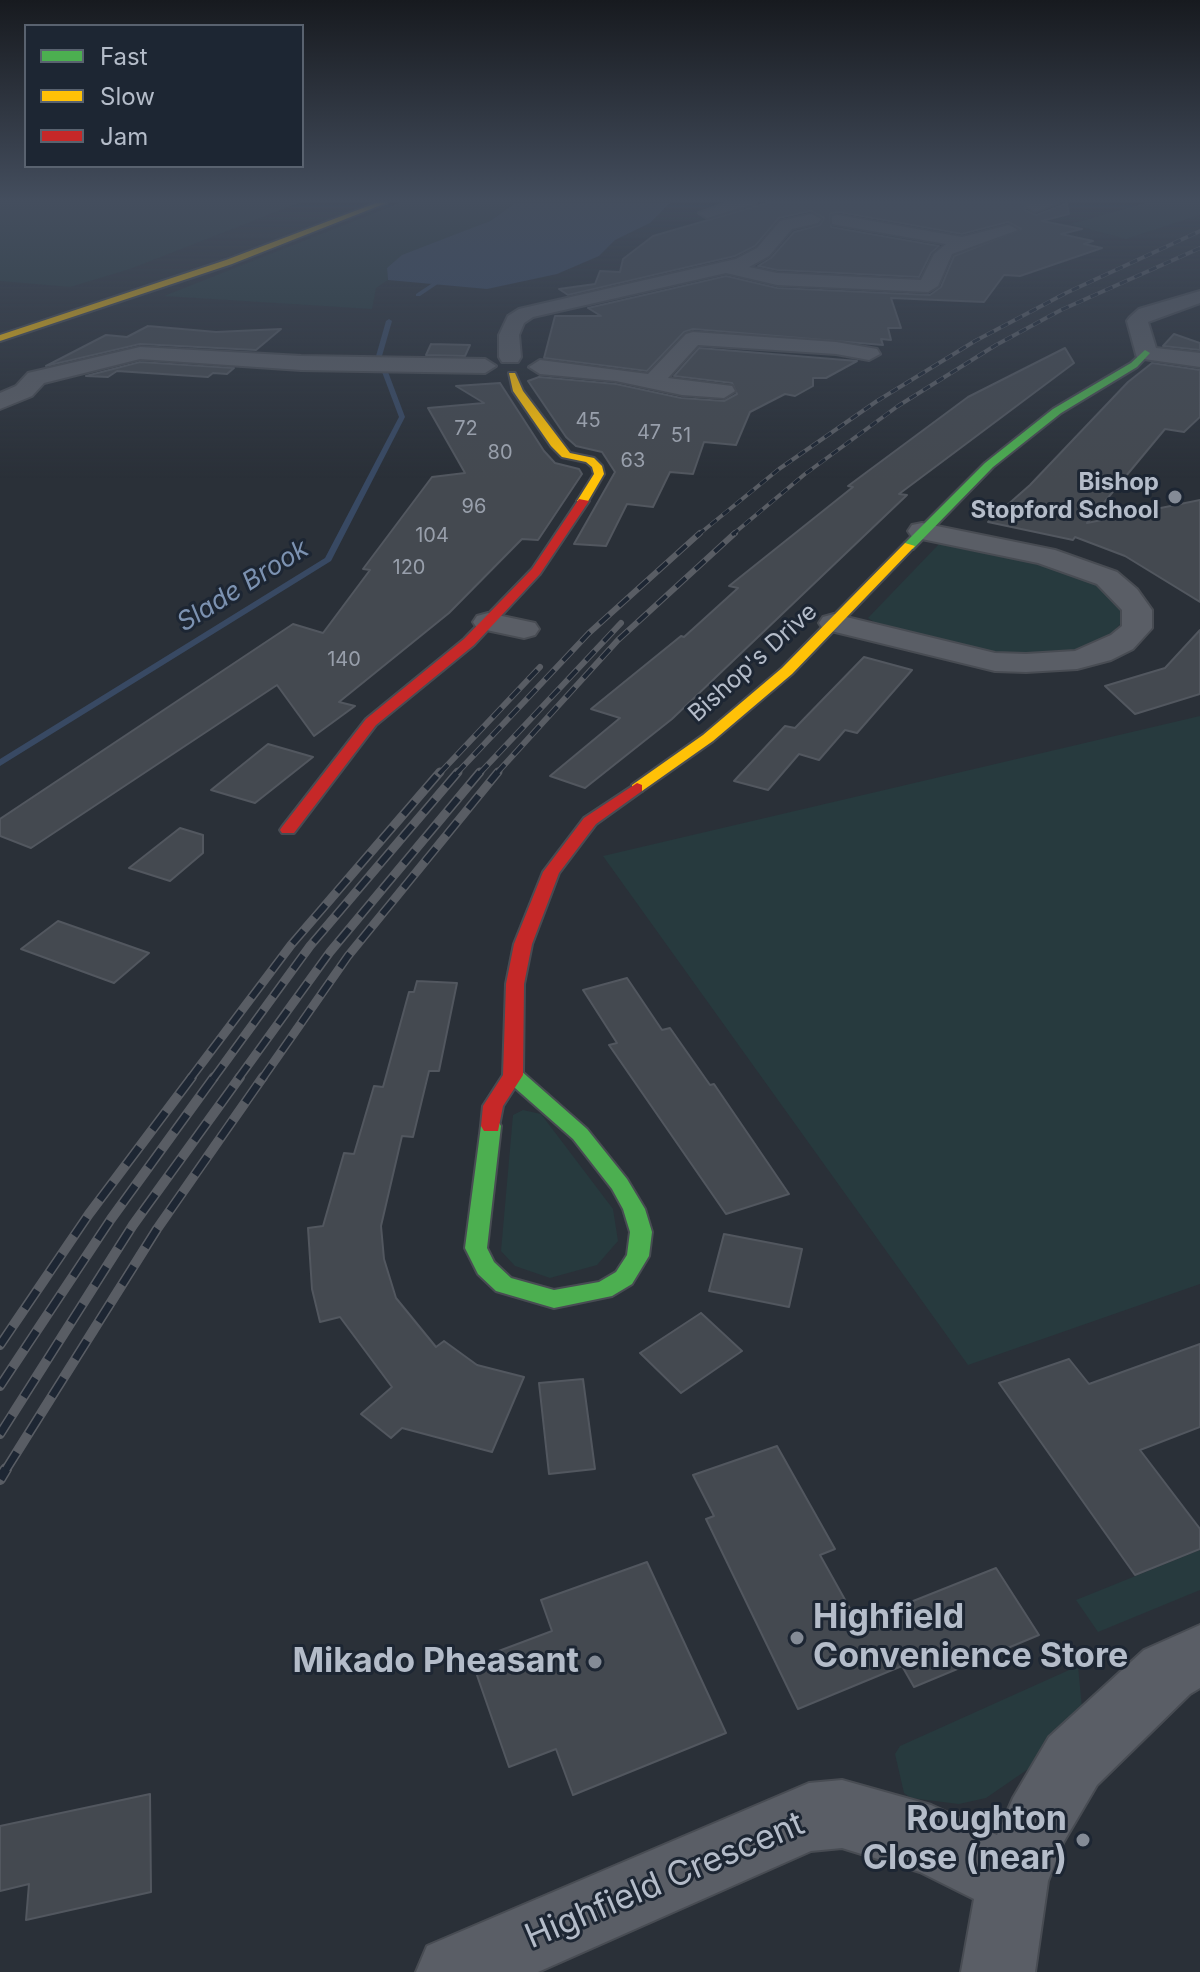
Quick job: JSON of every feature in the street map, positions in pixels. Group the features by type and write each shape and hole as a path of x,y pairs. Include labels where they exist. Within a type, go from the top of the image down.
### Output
{"main road":[{"path":"0,320 78,295"},
{"path":"0,338 129,295"},
{"name":"Bishop's Drive","path":"513,1075 551,1105 580,1134 620,1184 634,1209 641,1232 638,1256 624,1278 604,1290 554,1299 527,1294 504,1285 486,1268 476,1248 493,1106 513,1075 515,984 523,944 551,872 571,842 613,802 727,723 834,623 989,465 1057,411 1134,365 1145,353"},
{"path":"288,830 371,722 469,642 552,552 599,474 597,466 590,460 566,455 555,444 518,391 511,366"}],"street":[{"path":"511,366 507,348 515,320 535,310 604,295"},
{"path":"1200,297 1140,317 1138,326 1145,338 1145,353 1200,360"},
{"path":"654,381 695,330 839,343 869,354"},
{"path":"0,402 24,391 36,378 140,353 352,364 485,366 491,372 511,366 540,367 724,391"},
{"path":"834,623 995,662 1026,663 1077,660 1100,653 1122,642 1137,628 1137,610 1127,595 1107,578 1045,556 922,531"},
{"path":"488,622 524,629"},
{"path":"998,1972 1013,1881 1037,1822 1073,1761 1167,1672 1200,1655"},
{"name":"Highfield Crescent","path":"453,1972 809,1817 842,1814 931,1840 1013,1881"}],"green space":[{"path":"166,295 375,295 372,309 164,296"},
{"path":"939,544 1041,560 1089,577 1116,595 1126,616 1108,640 1078,652 1007,657 883,628 868,618"},
{"path":"1200,716 1200,1284 968,1365 603,856"},
{"path":"523,1110 541,1114 613,1209 618,1241 597,1265 550,1278 515,1266 501,1251 513,1115"},
{"path":"1200,1550 1200,1590 1098,1632 1076,1600"},
{"path":"1078,1666 1082,1708 1034,1765 986,1798 959,1804 911,1798 904,1793 895,1754 900,1746"}],"building":[{"path":"644,295 989,295 984,302 891,298 901,328 888,328 891,340 881,339 883,345 693,329 684,332 647,371 544,358 555,316 601,316 588,308"},
{"path":"148,326 216,332 281,329 256,350 140,344 46,366 106,335 127,337"},
{"path":"1174,334 1200,343 1200,350 1163,346"},
{"path":"431,344 470,345 465,356 426,355"},
{"path":"699,348 857,361 826,378 813,378 813,386 795,396 785,394 750,412 736,445 704,442 693,474 670,472 653,507 627,504 606,546 574,544 615,472 602,452 576,446 566,437 528,381 539,377 616,384 681,398 724,401 737,394 732,383 674,376"},
{"path":"1065,348 1074,363 899,494 907,495 672,719 585,788 550,776 620,718 591,709 681,636 684,637 738,588 729,586 853,487 848,486 968,397"},
{"path":"140,362 234,368 227,374 213,373 208,377 117,371 108,377 86,376"},
{"path":"1152,363 1200,370 1200,417 1184,432 1165,429 1087,523 1200,500 1200,602 1125,556 1075,537 1073,540 988,522 1030,485 1128,382"},
{"path":"500,383 544,451 555,463 579,469 582,474 538,540 522,539 449,613 339,702 355,706 314,736 277,685 31,848 0,836 0,819 293,624 323,633 370,570 363,569 432,477 465,473 428,408 484,403 456,386"},
{"path":"1200,630 1200,694 1135,714 1105,686 1165,668"},
{"path":"864,657 912,670 857,733 845,730 819,760 799,754 768,790 734,781 785,726 795,728"},
{"path":"268,744 313,757 255,803 211,790"},
{"path":"180,828 203,835 203,853 170,881 129,868"},
{"path":"58,921 149,953 114,983 21,949"},
{"path":"627,978 662,1030 670,1028 710,1085 714,1084 789,1194 726,1214 609,1045 617,1043 583,990"},
{"path":"417,981 457,983 439,1071 429,1071 413,1137 402,1136 381,1226 384,1259 396,1298 436,1347 444,1341 477,1365 524,1377 492,1452 402,1428 391,1438 361,1414 392,1387 340,1317 320,1322 312,1289 308,1228 323,1226 344,1153 354,1154 374,1086 383,1087 409,992 414,992"},
{"path":"724,1234 802,1249 789,1307 709,1291"},
{"path":"701,1313 742,1351 681,1393 640,1353"},
{"path":"1200,1344 1200,1427 1140,1450 1200,1529 1200,1549 1135,1575 999,1383 1069,1359 1089,1384"},
{"path":"583,1379 595,1469 549,1474 539,1383"},
{"path":"777,1446 835,1549 820,1555 858,1623 996,1568 1039,1635 914,1687 902,1666 798,1709 706,1519 714,1516 693,1475"},
{"path":"647,1562 726,1733 573,1795 556,1749 509,1767 472,1661 552,1631 541,1600"},
{"path":"150,1794 151,1892 26,1920 29,1884 0,1891 0,1826"}],"waterway":[{"name":"Slade Brook","path":"0,763 328,559 402,417 379,356 389,321"}],"railway":[{"path":"698,535 779,469 877,401 975,341 1062,295"},
{"path":"732,535 805,474 898,406 996,345 1095,295"},
{"path":"456,774 589,633 700,533"},
{"path":"496,774 618,640 735,533"},
{"path":"479,774 621,623"},
{"path":"439,774 540,667"},
{"path":"190,1079 291,945 440,772"},
{"path":"213,1079 310,946 458,772"},
{"path":"238,1079 330,952 480,772"},
{"path":"262,1079 348,956 498,772"},
{"path":"0,1345 89,1214 192,1077"},
{"path":"0,1386 111,1219 214,1077"},
{"path":"0,1434 133,1225 240,1077"},
{"path":"5,1471 157,1229 263,1077"},
{"path":"0,1479 6,1469"}],"traffic: fast":[{"path":"909,546 989,465 1057,411 1134,365 1145,353"},
{"path":"491,1126 476,1248 486,1268 504,1285 554,1299 604,1290 624,1278 638,1256 641,1232 634,1209 620,1184 580,1134 513,1075"}],"traffic: slow":[{"path":"0,338 129,295"},
{"path":"512,375 518,391 555,444 566,455 590,460 597,466 599,474 583,501"},
{"path":"637,788 708,738 787,671 909,546"}],"traffic: jam":[{"path":"288,830 371,722 469,642 536,571 583,501"},
{"path":"491,1126 493,1106 513,1075 515,984 523,944 551,872 590,821 637,788"}],"place":[{"name":"Bishop Stopford School","path":"1175,497"},
{"name":"Highfield Convenience Store","path":"797,1638"},
{"name":"Mikado Pheasant","path":"595,1662"},
{"name":"Roughton Close (near)","path":"1083,1840"}]}
